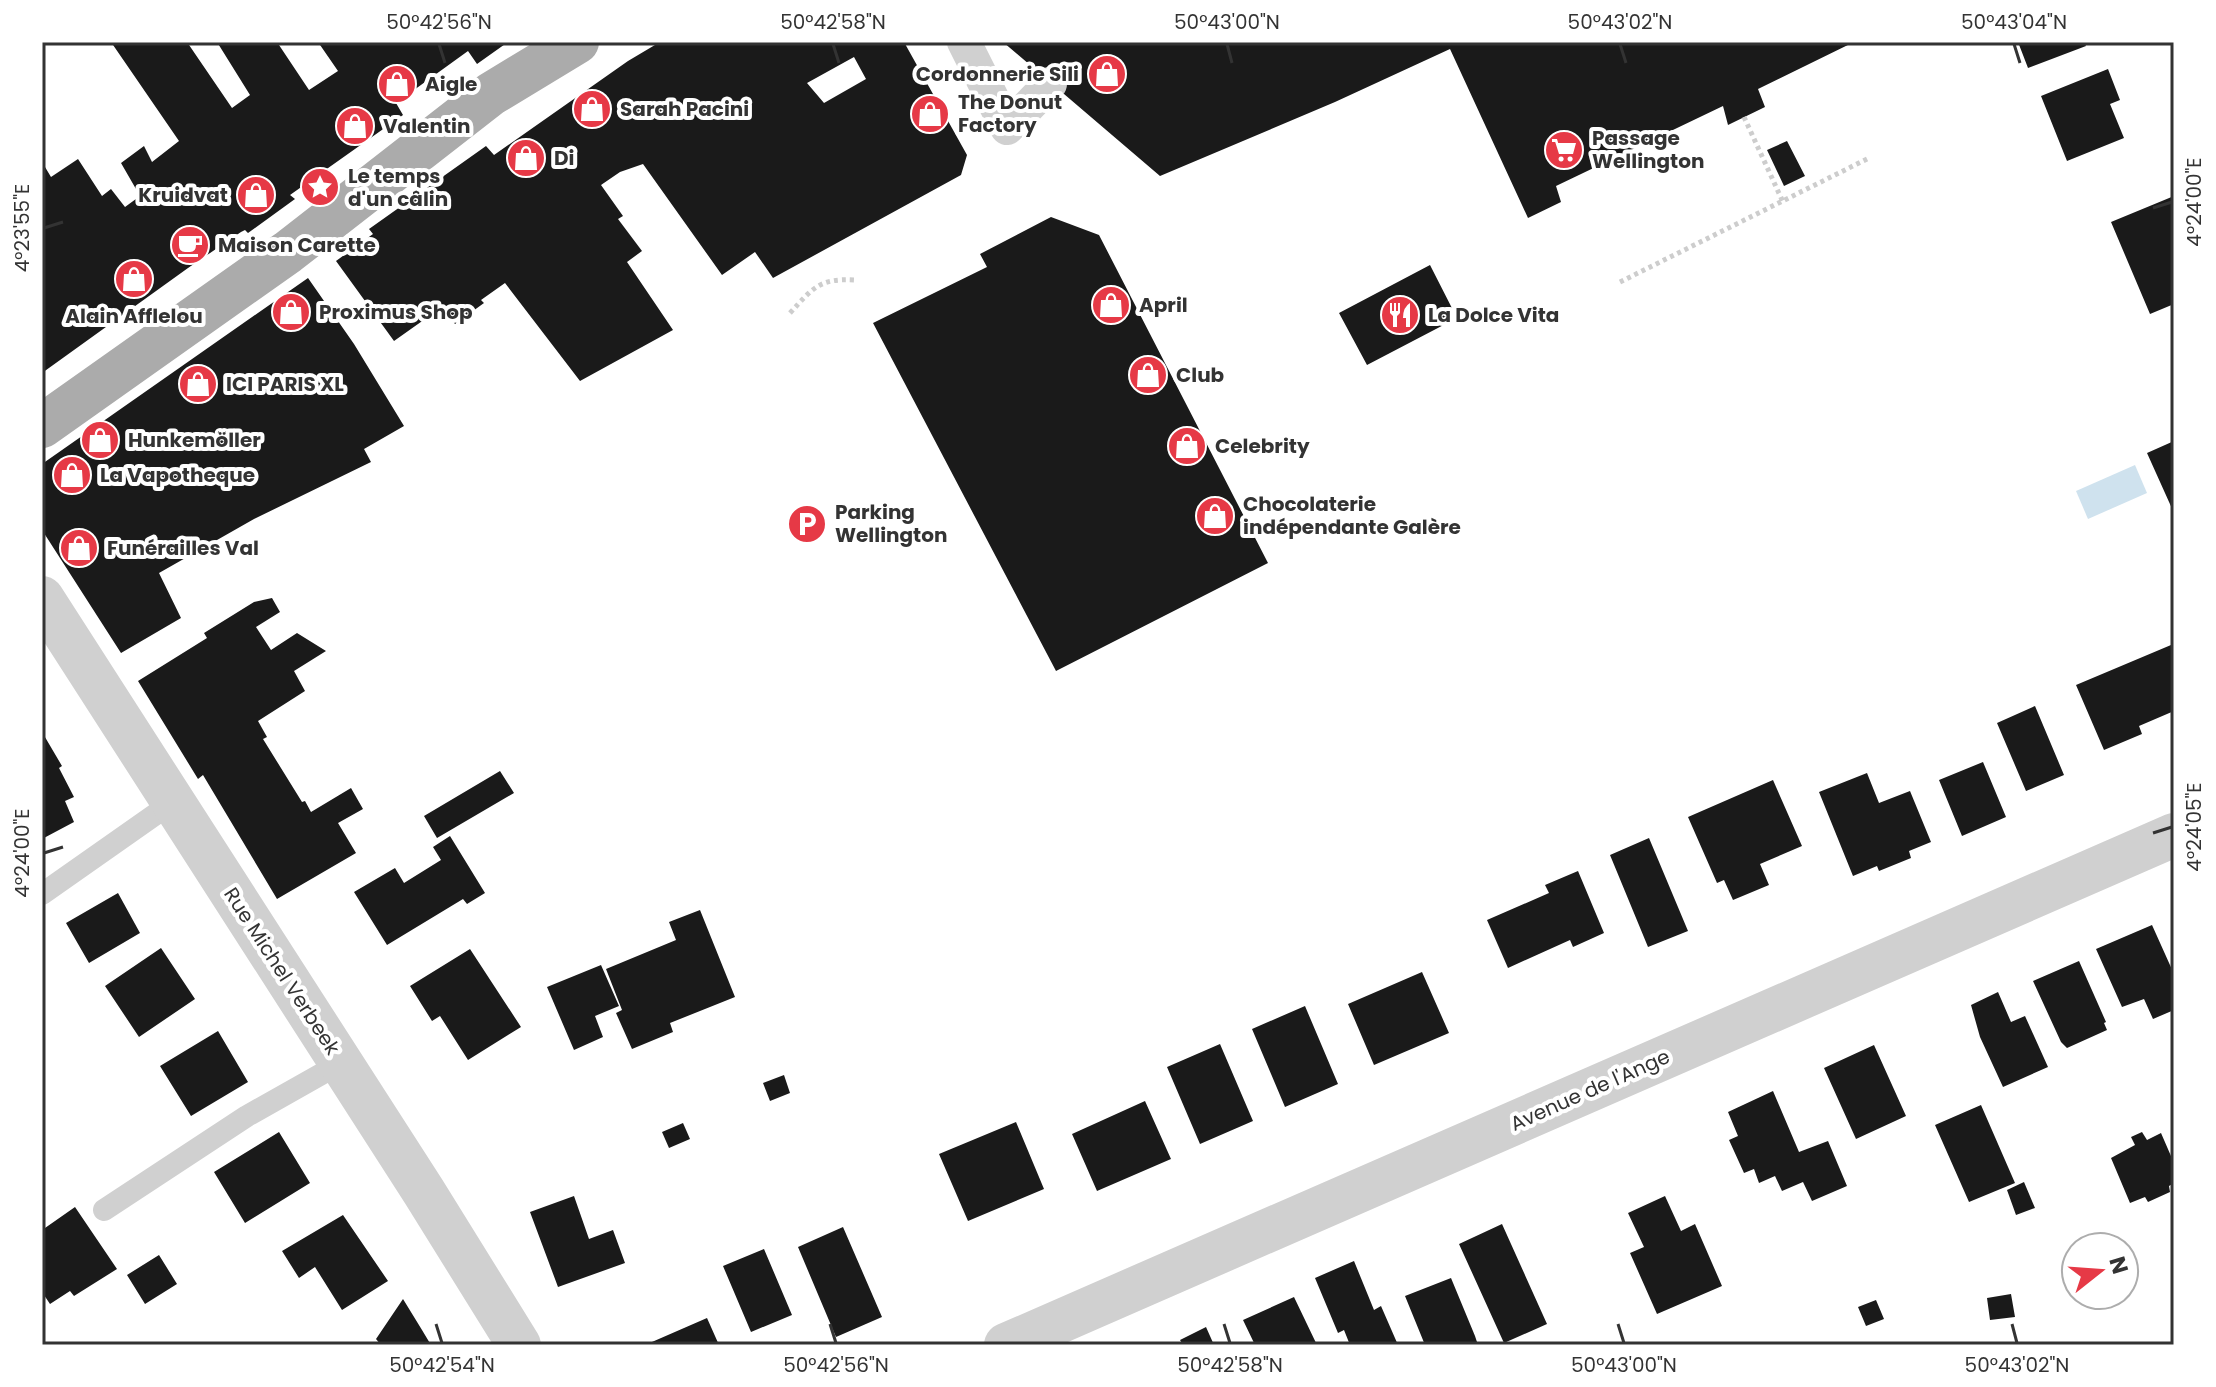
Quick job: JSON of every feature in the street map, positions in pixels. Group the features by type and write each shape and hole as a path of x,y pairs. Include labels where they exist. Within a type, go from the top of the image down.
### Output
{"main road":[{"path":"42,426 288,252 491,94 577,42"}],"street":[{"path":"964,42 1007,128 1050,84"},
{"name":"Rue Michel Verbeek","path":"42,598 519,1345"},
{"name":"Avenue de l'Ange","path":"1006,1345 2174,835"}],"lane":[{"path":"42,894 173,802"},
{"path":"104,1210 247,1116 341,1063"}],"path":[{"path":"1744,117 1783,202"},
{"path":"1620,282 1869,158"},
{"path":"790,313 816,285 833,279 855,280"}],"water":[{"path":"2135,465 2147,493 2088,519 2076,491"}],"building":[{"path":"111,42 187,42 232,108 250,95 217,42 277,42 309,90 338,71 318,42 508,42 477,64 468,51 396,103 403,115 290,195 295,199 248,233 245,230 241,232 188,268 42,373 42,162 51,177 78,159 102,196 111,189 125,207 140,196 121,163 144,146 152,162 179,141"},
{"path":"660,42 904,42 967,155 961,175 773,278 755,252 722,275 643,164 620,172 601,185 623,216 618,219 642,251 627,262 673,330 580,381 505,283 455,324 442,307 394,341 336,261 373,234 369,229 486,146 494,155","holes":["854,57 866,79 824,103 807,83"]},
{"name":"Passage Wellington","path":"1003,42 1854,42 1758,89 1765,107 1728,125 1723,106 1556,186 1561,202 1528,218 1450,49 1335,102 1160,176"},
{"path":"2018,42 2084,42 2086,46 2028,68"},
{"path":"2108,69 2120,100 2110,104 2124,138 2067,161 2041,96"},
{"path":"1787,141 1805,176 1784,186 1767,150"},
{"path":"2174,196 2174,304 2150,314 2111,222"},
{"path":"1051,217 1099,235 1268,563 1056,671 873,323 987,267 980,254"},
{"path":"1430,265 1457,318 1367,365 1339,313"},
{"path":"308,278 354,344 404,426 364,449 371,462 254,519 159,573 181,618 121,653 42,530 42,464"},
{"path":"2174,441 2174,513 2147,453"},
{"path":"272,598 280,612 256,627 271,650 297,633 326,651 294,671 305,691 258,721 267,737 263,739 311,812 351,788 363,809 338,823 356,853 277,899 203,775 198,779 138,681 207,638 204,633 254,602"},
{"path":"2171,645 2174,653 2174,711 2139,726 2142,734 2104,750 2076,685"},
{"path":"2035,706 2064,775 2026,791 1997,723"},
{"path":"42,732 62,766 59,768 74,797 65,801 74,822 42,839"},
{"path":"1983,762 2006,817 1962,836 1939,780"},
{"path":"500,771 514,793 437,838 424,816"},
{"path":"1867,773 1879,803 1910,791 1931,842 1909,851 1911,858 1879,871 1877,866 1853,876 1819,792"},
{"path":"1773,780 1802,846 1760,864 1769,885 1733,900 1724,880 1717,883 1688,817"},
{"path":"450,836 485,893 467,904 463,899 387,945 354,892 395,868 404,883 441,860 433,847"},
{"path":"1649,838 1688,931 1648,947 1610,855"},
{"path":"1578,871 1604,933 1573,947 1570,940 1508,968 1487,920 1549,893 1545,885"},
{"path":"118,893 140,933 89,963 66,923"},
{"path":"700,910 735,997 670,1023 673,1032 632,1049 616,1013 622,1010 606,969 676,940 669,922"},
{"path":"2152,925 2174,974 2174,1010 2153,1019 2144,999 2122,1007 2096,949"},
{"path":"161,948 195,999 139,1037 105,986"},
{"path":"470,949 521,1027 468,1060 440,1016 432,1021 410,986"},
{"path":"2079,961 2107,1030 2067,1048 2061,1042 2033,981"},
{"path":"601,965 619,1006 595,1016 603,1037 574,1050 547,987"},
{"path":"1422,972 1449,1033 1374,1065 1348,1004"},
{"path":"1998,992 2011,1022 2025,1016 2048,1067 2003,1087 1980,1037 1971,1005"},
{"path":"1305,1006 1338,1084 1285,1107 1252,1029"},
{"path":"218,1031 248,1082 191,1116 160,1066"},
{"path":"1220,1044 1253,1121 1200,1144 1167,1067"},
{"path":"1874,1045 1906,1116 1856,1139 1824,1068"},
{"path":"784,1075 790,1093 770,1101 763,1083"},
{"path":"1773,1091 1799,1152 1828,1141 1847,1186 1812,1201 1803,1182 1782,1191 1775,1176 1759,1183 1754,1169 1744,1173 1729,1140 1738,1136 1728,1112"},
{"path":"1145,1101 1171,1159 1097,1191 1072,1134"},
{"path":"1981,1105 2015,1183 1969,1202 1935,1125"},
{"path":"1016,1122 1044,1189 968,1221 939,1154"},
{"path":"683,1123 690,1139 669,1148 662,1132"},
{"path":"279,1132 310,1183 245,1223 214,1172"},
{"path":"2142,1132 2147,1140 2161,1133 2174,1163 2174,1183 2169,1186 2170,1192 2148,1202 2145,1197 2130,1203 2111,1158 2135,1145 2131,1137"},
{"path":"2024,1182 2035,1208 2016,1215 2007,1190"},
{"path":"574,1196 589,1239 613,1230 625,1263 558,1287 530,1212"},
{"path":"1665,1196 1681,1231 1695,1224 1722,1286 1657,1314 1630,1253 1644,1247 1628,1213"},
{"path":"75,1207 117,1269 74,1296 70,1291 50,1304 42,1292 42,1223 45,1228"},
{"path":"343,1215 388,1281 342,1310 315,1267 299,1278 282,1251"},
{"path":"1502,1224 1547,1324 1504,1343 1459,1244"},
{"path":"843,1227 882,1317 836,1337 798,1247"},
{"path":"764,1249 792,1315 751,1332 723,1266"},
{"path":"159,1255 177,1284 145,1304 127,1275"},
{"path":"1354,1261 1374,1310 1381,1306 1398,1345 1350,1345 1344,1330 1338,1333 1315,1278"},
{"path":"1451,1278 1478,1345 1425,1345 1405,1296"},
{"path":"2011,1294 2015,1317 1990,1320 1987,1298"},
{"path":"1294,1297 1317,1345 1255,1345 1243,1320"},
{"path":"403,1299 431,1345 381,1345 376,1339"},
{"path":"1876,1300 1884,1319 1866,1326 1858,1307"},
{"path":"707,1318 719,1345 645,1345"},
{"path":"1206,1327 1214,1345 1183,1345 1180,1340"}],"place":[{"name":"Cordonnerie Sili","path":"1107,74"},
{"name":"Aigle","path":"397,84"},
{"name":"Sarah Pacini","path":"592,109"},
{"name":"The Donut Factory","path":"930,114"},
{"name":"Valentin","path":"355,126"},
{"name":"Passage Wellington","path":"1564,150"},
{"name":"Di","path":"526,158"},
{"name":"Le temps d'un câlin","path":"320,187"},
{"name":"Kruidvat","path":"256,195"},
{"name":"Maison Carette","path":"190,245"},
{"name":"Alain Afflelou","path":"134,279"},
{"name":"April","path":"1111,305"},
{"name":"Proximus Shop","path":"291,312"},
{"name":"La Dolce Vita","path":"1400,315"},
{"name":"Club","path":"1148,375"},
{"name":"ICI PARIS XL","path":"198,384"},
{"name":"Hunkemöller","path":"100,440"},
{"name":"Celebrity","path":"1187,446"},
{"name":"La Vapotheque","path":"72,475"},
{"name":"Chocolaterie indépendante Galère","path":"1215,516"},
{"name":"Parking Wellington","path":"807,524"},
{"name":"Funérailles Val","path":"79,548"}]}
